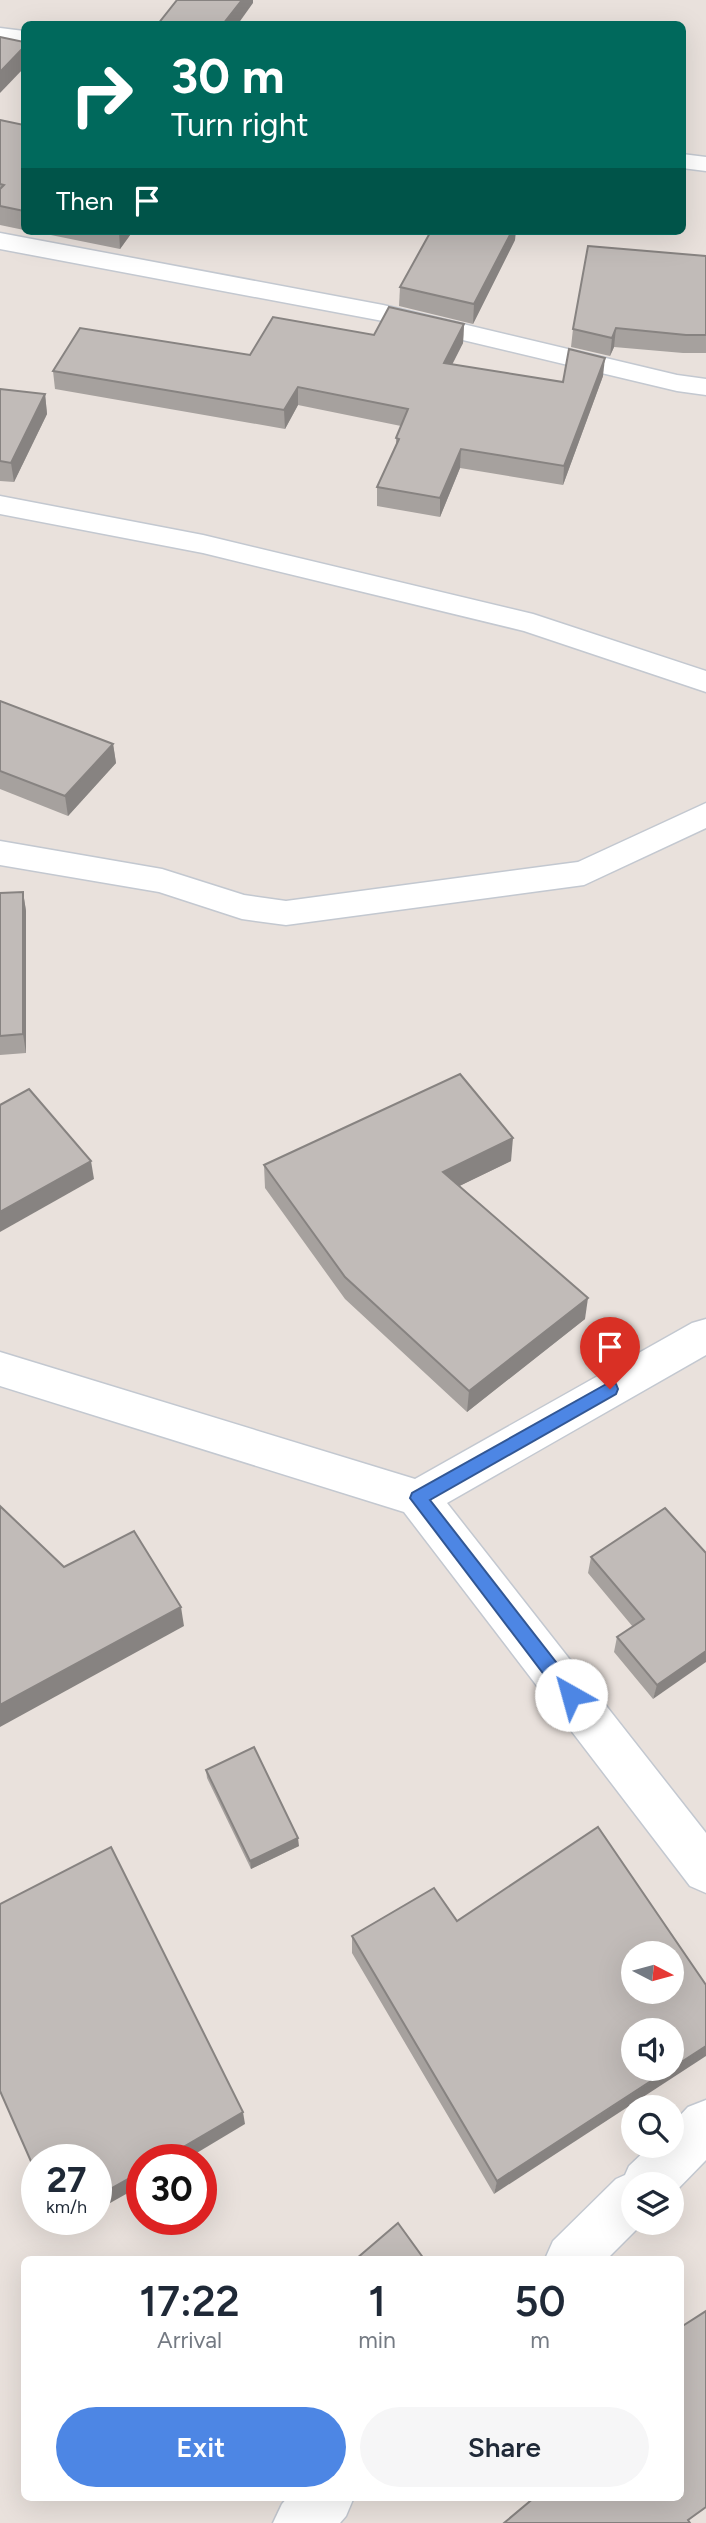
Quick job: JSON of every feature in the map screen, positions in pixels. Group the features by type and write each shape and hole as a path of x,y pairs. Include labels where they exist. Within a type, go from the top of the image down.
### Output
{"street":[{"path":"0,35 21,38"},
{"path":"686,162 706,164"},
{"path":"0,241 383,313 677,383 706,387"},
{"path":"0,505 203,544 533,624 706,682"},
{"path":"0,853 162,881 242,907 286,913 584,873 706,814"},
{"path":"418,1498 706,1335"},
{"path":"0,1369 418,1498 706,1870"},
{"path":"658,2172 706,2125"},
{"path":"573,2256 621,2210"},
{"path":"301,2523 323,2501"}],"building":[{"path":"177,0 242,0 225,21 160,21"},
{"path":"0,37 21,41 21,50 0,72"},
{"path":"0,120 21,124 21,210 0,206 0,189 4,185 0,184"},
{"path":"429,235 510,235 474,304 400,287"},
{"path":"588,246 706,256 706,335 616,328 612,338 573,329"},
{"path":"389,307 464,324 444,363 563,382 569,349 605,358 564,466 461,449 440,498 377,487 399,439 396,438 408,409 298,387 284,410 53,371 80,328 250,355 273,317 374,335"},
{"path":"0,389 45,394 11,463 0,461"},
{"path":"0,701 113,744 65,796 0,771"},
{"path":"23,892 23,1034 0,1036 0,893"},
{"path":"460,1074 513,1138 443,1172 588,1298 469,1391 345,1277 264,1165"},
{"path":"29,1089 91,1161 0,1212 0,1105"},
{"path":"0,1506 64,1567 134,1531 181,1607 0,1705"},
{"path":"665,1508 706,1553 706,1651 657,1685 617,1637 644,1619 591,1557"},
{"path":"254,1747 298,1838 250,1861 206,1770"},
{"path":"598,1827 676,1941 621,1941 621,2004 684,2004 684,1953 706,1985 706,2046 684,2060 684,2018 621,2018 621,2081 651,2081 629,2095 621,2095 621,2100 497,2181 352,1936 434,1888 457,1921"},
{"path":"111,1847 243,2112 188,2144 126,2144 126,2180 112,2188 112,2144 23,2144 0,2091 0,1904"},
{"path":"398,2223 422,2256 360,2256"},
{"path":"706,2311 706,2507 688,2520 690,2523 504,2523 530,2501 684,2501 684,2325"}],"route":[{"path":"571,1695 418,1498 610,1389"}]}
